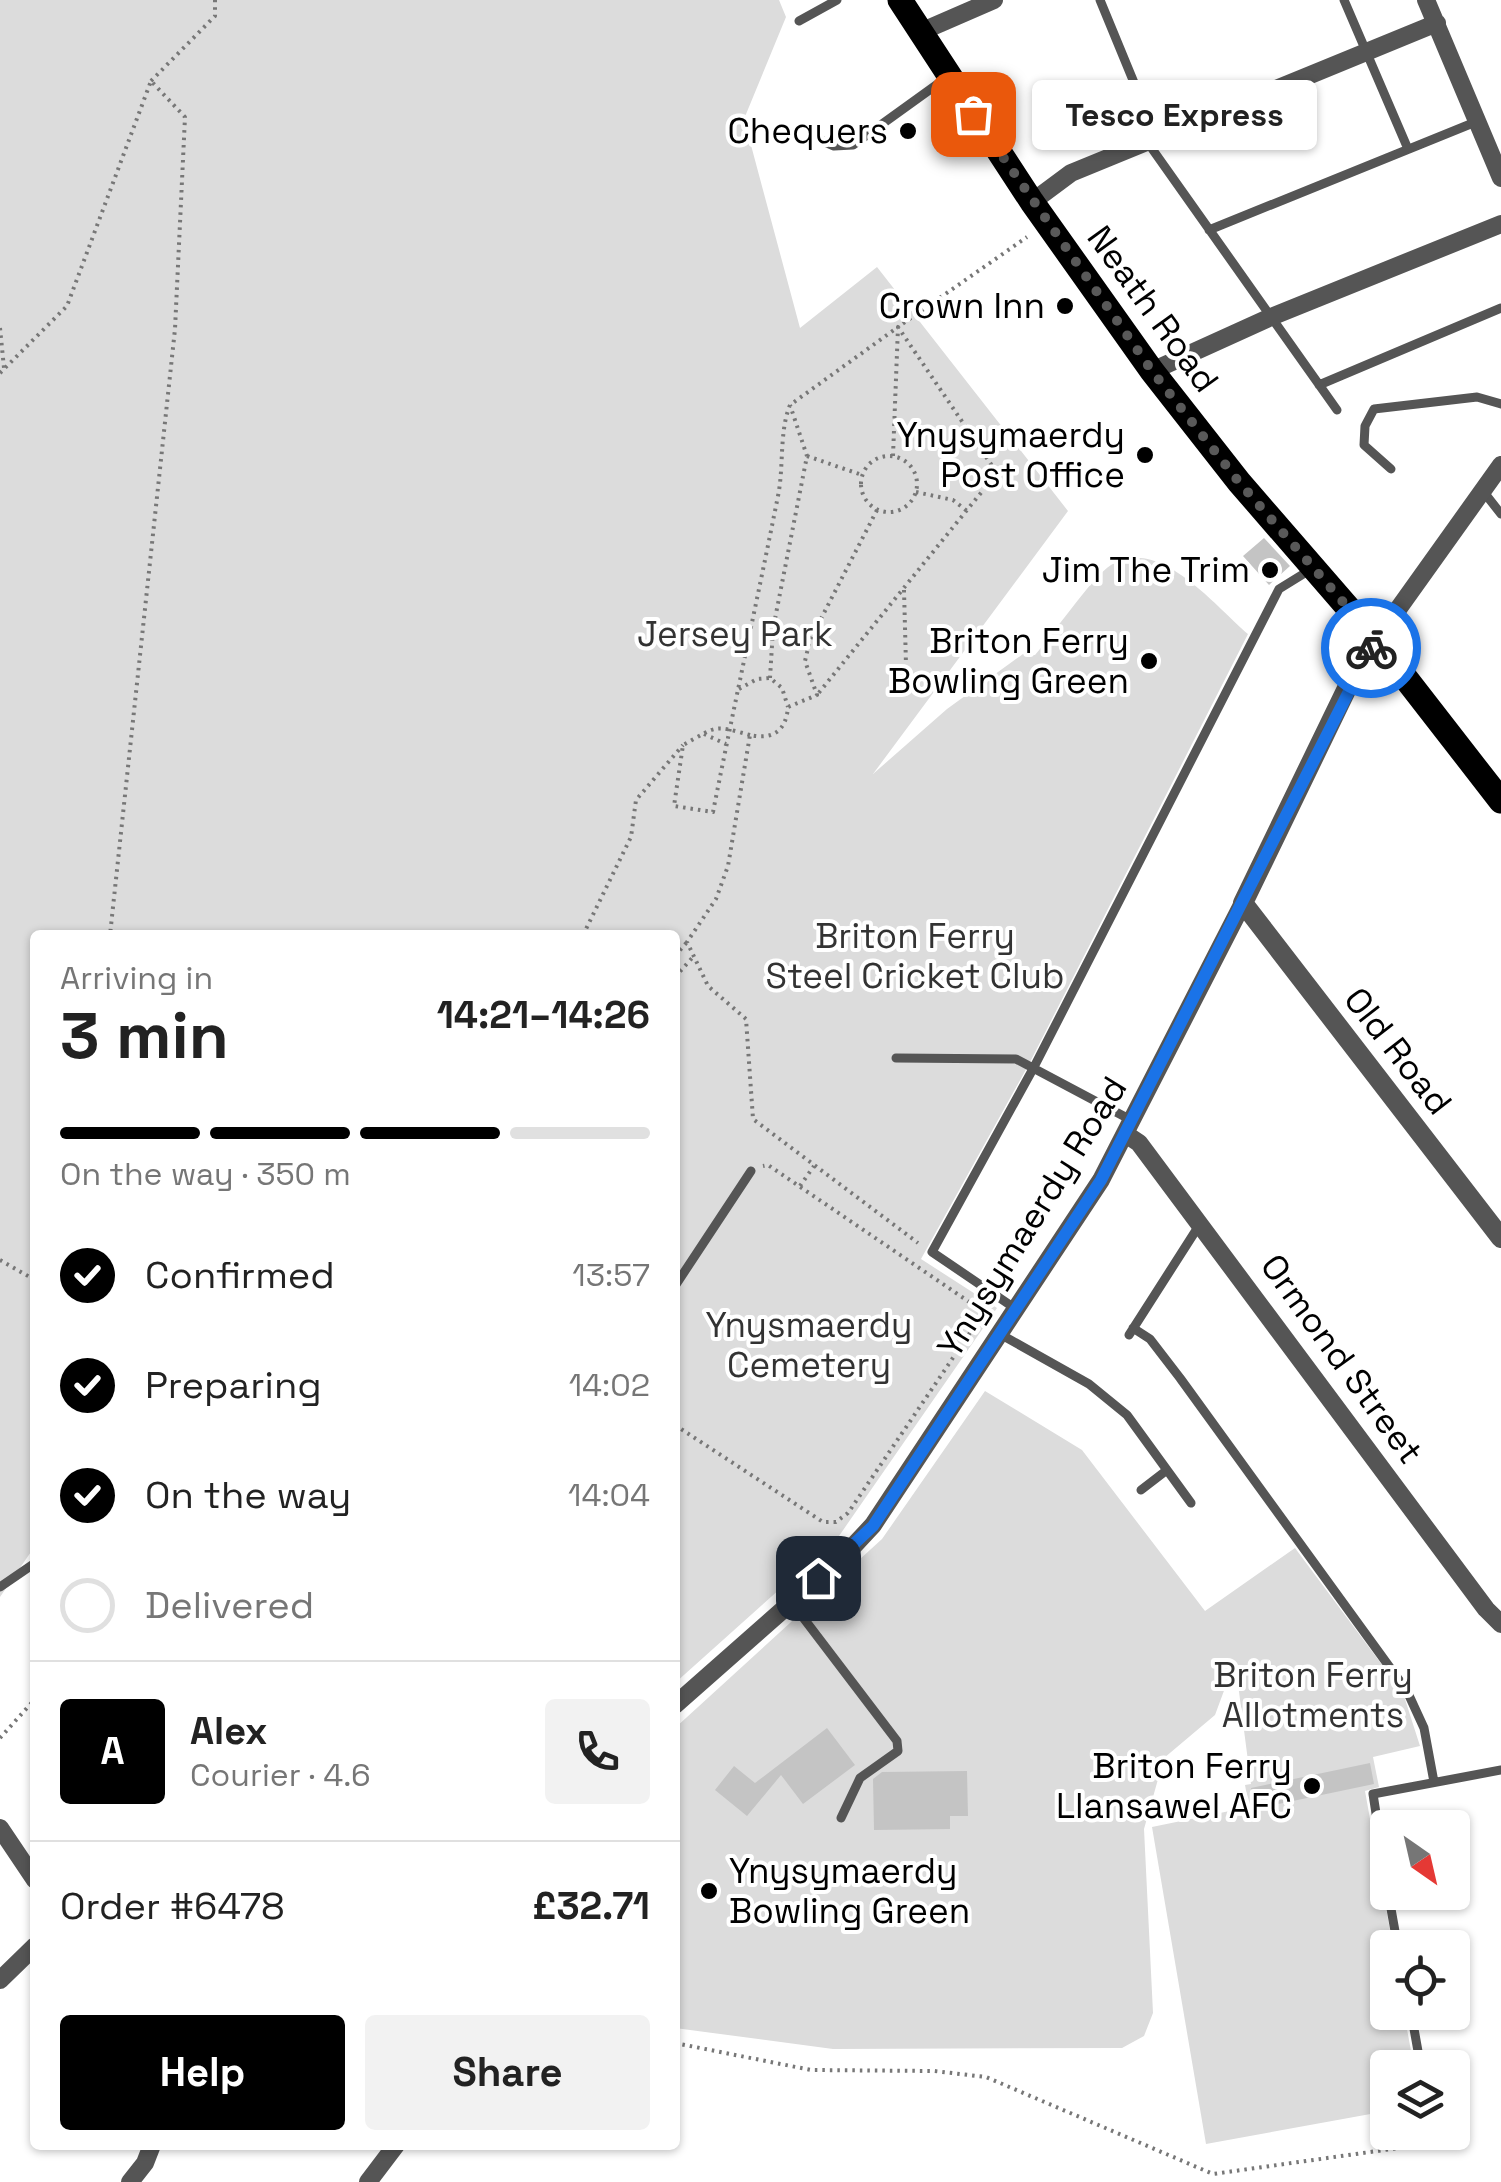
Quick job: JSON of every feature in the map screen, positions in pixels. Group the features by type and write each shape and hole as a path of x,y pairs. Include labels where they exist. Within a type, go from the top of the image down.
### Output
{"main road":[{"name":"Neath Road","path":"900,0 1032,202 1152,371 1239,482 1376,640 1501,801"}],"street":[{"path":"918,32 994,0"},
{"path":"1426,0 1478,121 1497,155 1501,178"},
{"path":"1032,202 1070,173 1437,23"},
{"path":"1152,371 1271,317 1501,224"},
{"path":"1376,640 1501,465"},
{"name":"Ynysymaerdy Road","path":"680,1700 873,1526 1000,1334 1130,1128 1351,680 1376,640"},
{"name":"Old Road","path":"1243,903 1501,1238"},
{"name":"Ormond Street","path":"1130,1128 1486,1610 1501,1624"},
{"path":"0,1828 30,1873"},
{"path":"0,1980 30,1951"},
{"path":"130,2182 150,2150"},
{"path":"368,2182 392,2150"}],"lane":[{"path":"799,21 837,0"},
{"path":"1100,0 1151,138 1209,230 1337,410"},
{"path":"1344,0 1408,150"},
{"path":"811,136 834,146 853,146 948,77"},
{"path":"1209,230 1478,121"},
{"path":"1319,384 1501,308"},
{"path":"1392,469 1364,445 1365,426 1374,410 1477,397 1501,404"},
{"path":"1481,489 1501,514"},
{"path":"1016,1309 932,1252 1034,1067 1279,589 1315,566"},
{"name":"Ormond Street","path":"896,1058 1016,1059 1130,1128"},
{"path":"680,1278 751,1171"},
{"path":"1201,1222 1131,1331 1150,1339 1180,1378 1407,1691 1424,1728 1434,1782"},
{"path":"1000,1334 1089,1384 1127,1415 1191,1504"},
{"path":"1141,1490 1167,1470"},
{"path":"0,1587 30,1566"},
{"path":"790,1601 897,1741 898,1751 860,1778 841,1818"},
{"path":"1372,1810 1373,1794 1501,1770"}],"path":[{"path":"2,371 67,306 151,81 215,16 215,0"},
{"path":"111,930 176,291 185,116 151,81"},
{"path":"683,745 674,806 713,812 785,462 784,419 790,405 1047,223"},
{"path":"893,456 898,327"},
{"path":"788,707 817,696 997,473 898,327"},
{"path":"0,328 2,371"},
{"path":"770,678 773,629 806,456 790,405"},
{"path":"806,456 862,475"},
{"path":"893,456 910,465 916,492 896,512 877,510 864,498 862,475 876,459 893,456"},
{"path":"916,492 952,500 968,511"},
{"path":"817,696 805,661 810,640 877,510"},
{"path":"904,589 906,665"},
{"path":"585,930 631,836 636,800 683,745 730,725 750,736 764,738 777,734 787,723 788,707 782,688 770,678 757,679 738,690"},
{"path":"704,734 726,744"},
{"path":"680,950 716,900 728,866 750,736"},
{"path":"686,942 708,986 746,1019 753,1118 932,1252"},
{"path":"680,971 693,957"},
{"path":"680,1427 823,1522 836,1522 848,1513 984,1312 768,1164 751,1171"},
{"path":"800,1186 814,1166"},
{"path":"0,1260 30,1277"},
{"path":"0,1738 30,1705"},
{"path":"680,2044 811,2070 934,2071 986,2077 1214,2174 1385,2150"}],"green space":[{"path":"0,0 779,0 786,17 744,119 800,328 877,267 1068,511 873,774 947,709 1023,654 1035,655 1103,572 1129,558 1167,566 1203,592 1248,634 1029,1064 921,1259 997,1308 839,1536 680,1679 680,930 30,930 30,1553 0,1597"},
{"name":"Briton Ferry Allotments","path":"985,1391 1082,1450 1205,1611 1295,1548 1403,1693 1420,1746 1373,1757 1379,1787 1365,1791 1370,1819 1370,1910 1386,1910 1390,1930 1370,1930 1370,2030 1407,2030 1411,2050 1370,2050 1370,2114 1206,2144 1152,1827 1249,1807 1245,1785 1251,1784 1235,1661 1215,1715 1164,1758 1144,1829 1153,2013 1144,2036 1122,2048 833,2049 680,2029 680,1723 882,1539"}],"building":[{"path":"1264,538 1290,566 1269,585 1243,556"},
{"path":"827,1728 855,1765 803,1804 781,1775 747,1816 715,1790 734,1766 755,1783"},
{"name":"Briton Ferry Llansawel AFC","path":"1370,1763 1374,1784 1255,1809 1251,1788"},
{"path":"967,1771 968,1816 950,1816 950,1829 874,1830 873,1779 882,1772"}],"way so far":[{"path":"973,114 1152,371 1239,482 1376,640 1371,648"}],"place":[{"name":"Tesco Express","path":"973,114"},
{"name":"Chequers","path":"908,131"},
{"name":"Crown Inn","path":"1065,306"},
{"name":"Ynysymaerdy Post Office","path":"1145,455"},
{"name":"Jim The Trim","path":"1270,570"},
{"name":"Briton Ferry Bowling Green","path":"1149,661"},
{"name":"Briton Ferry Llansawel AFC","path":"1312,1786"},
{"name":"Ynysymaerdy Bowling Green","path":"709,1891"}],"route":[{"path":"818,1578 873,1526 1101,1180 1228,934 1351,680 1371,648"}],"park label":[{"name":"Jersey Park","path":"735,634"},
{"name":"Briton Ferry Steel Cricket Club","path":"915,956"},
{"name":"Ynysmaerdy Cemetery","path":"809,1345"}]}
